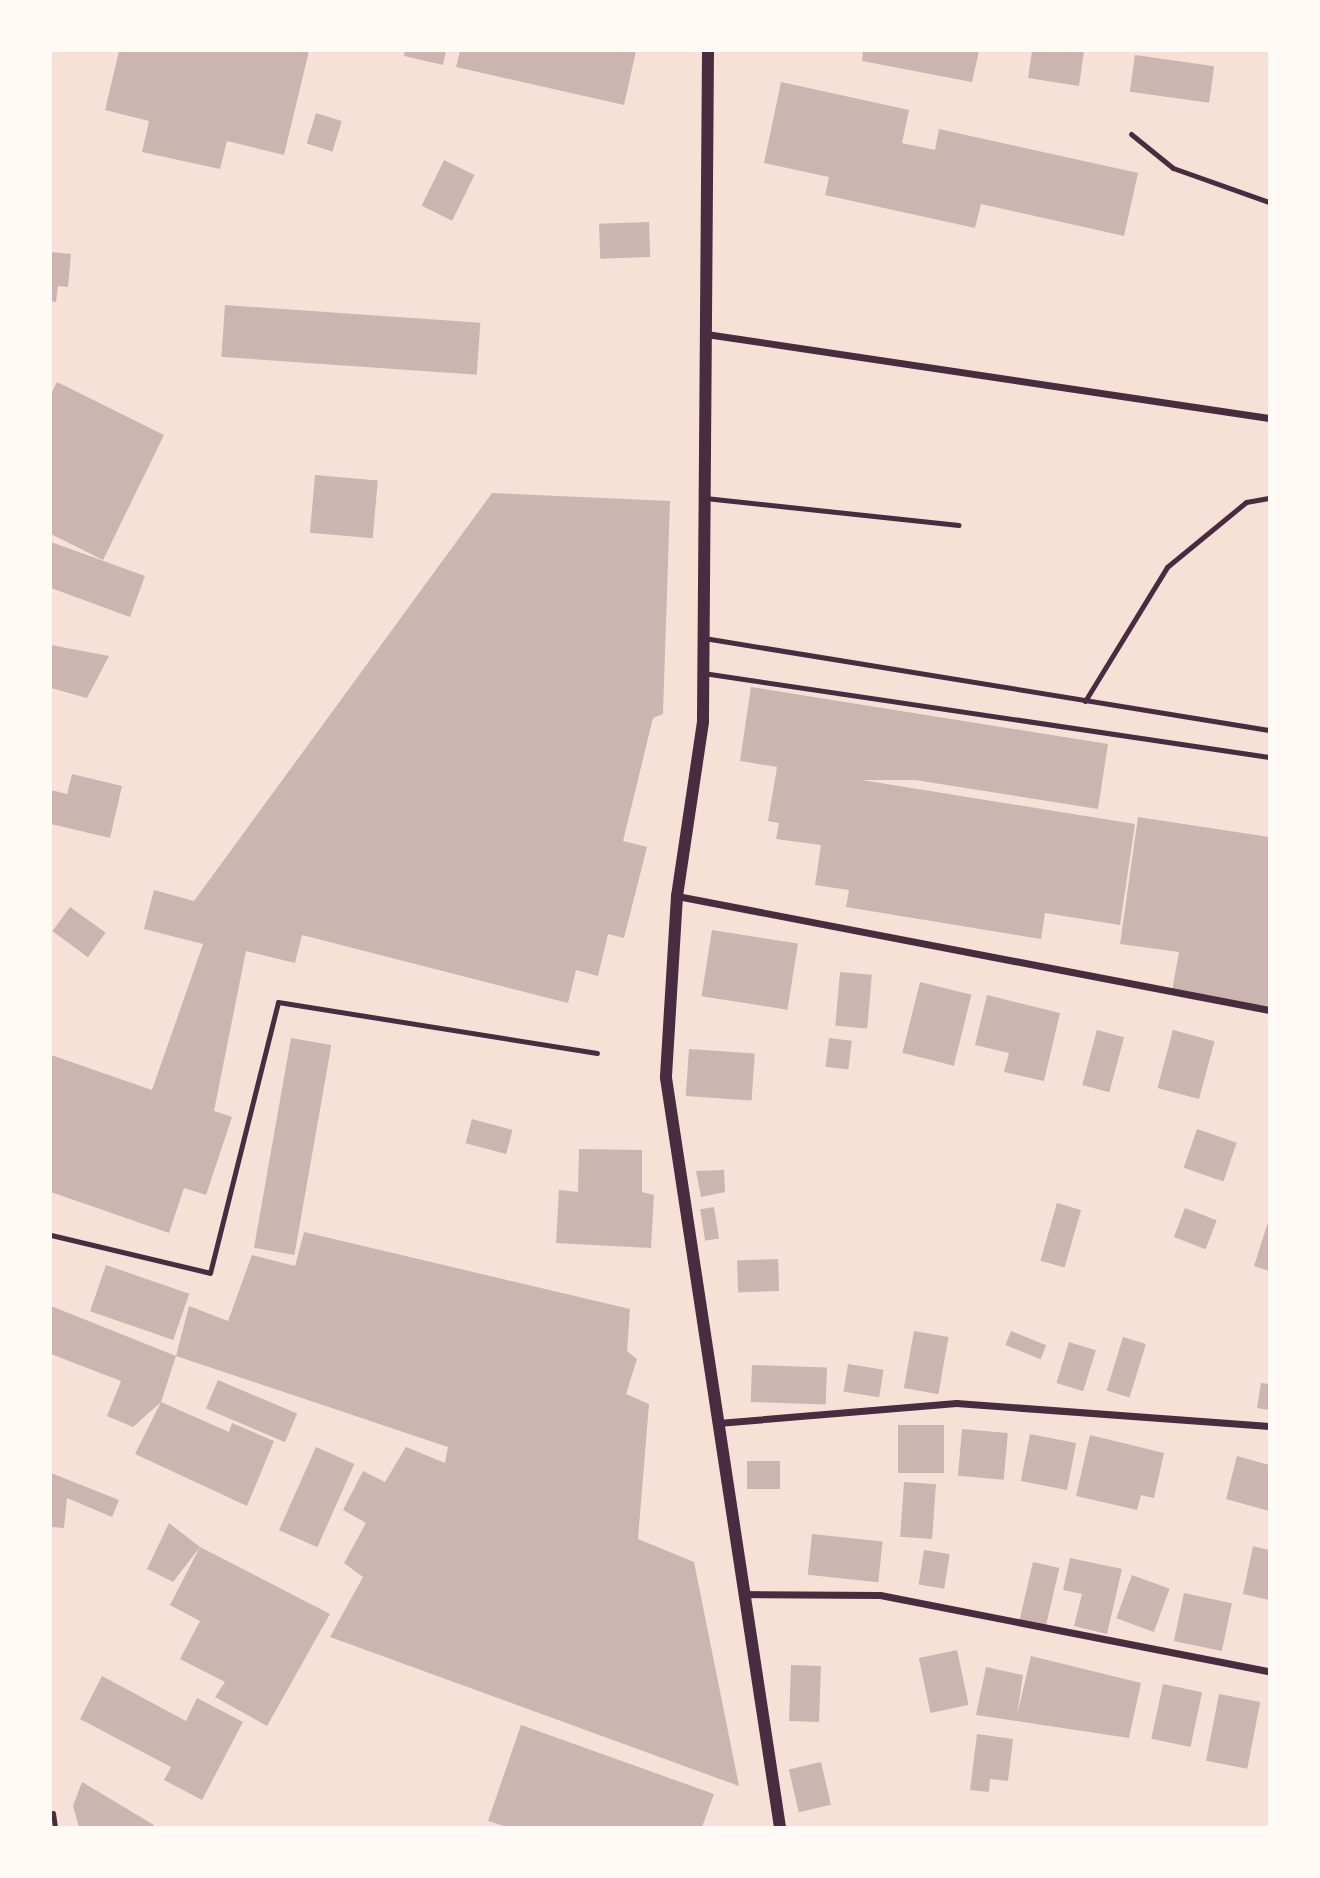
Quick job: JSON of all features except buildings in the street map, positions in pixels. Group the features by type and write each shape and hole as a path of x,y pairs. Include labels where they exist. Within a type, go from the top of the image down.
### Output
{"street":[{"path":"708,51 703,722 677,896 666,1077 714,1423 780,1827"},
{"path":"706,334 1269,418"},
{"path":"677,896 1269,1010"},
{"path":"714,1423 956,1404 1269,1426"},
{"path":"741,1594 880,1595 1269,1671"}],"lane":[{"path":"1131,134 1173,168 1269,202"},
{"path":"705,498 959,525"},
{"path":"1085,701 1167,567 1246,502 1269,498"},
{"path":"704,638 1269,730"},
{"path":"703,673 1269,757"},
{"path":"51,1234 210,1273 278,1002 597,1053"},
{"path":"52,1813 55,1827"}]}
